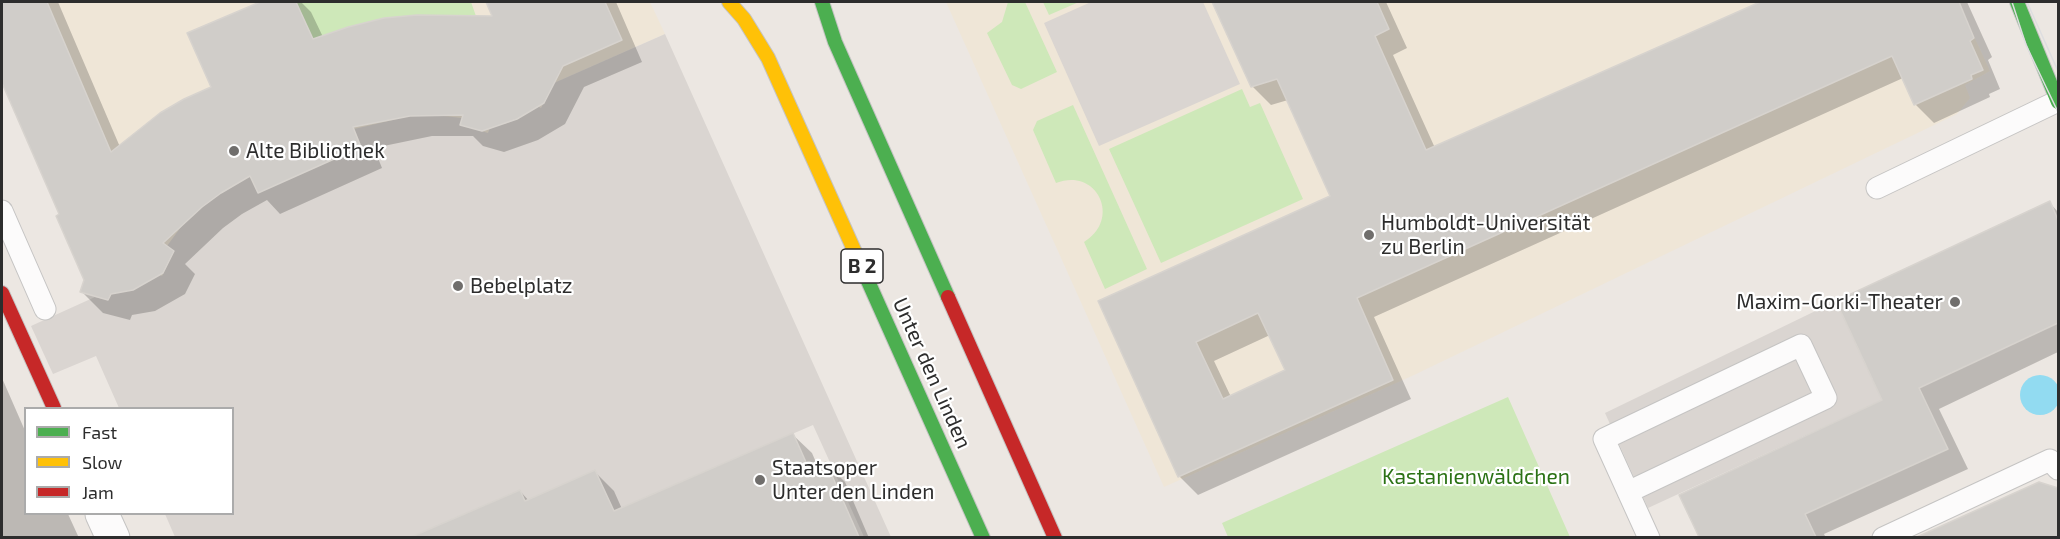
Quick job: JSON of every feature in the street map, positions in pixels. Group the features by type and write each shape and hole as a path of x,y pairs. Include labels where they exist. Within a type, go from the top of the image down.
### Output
{"main road":[{"name":"Unter den Linden","path":"729,2 744,19 768,58 983,537"},
{"path":"822,2 835,42 1054,537"},
{"path":"2017,2 2058,101"},
{"path":"2,293 54,407"}],"street":[{"path":"103,515 112,537"}],"lane":[{"path":"1877,188 2058,101"},
{"path":"2,211 45,309"},
{"path":"1628,492 1826,398 1801,345 1604,439 1628,492 1649,537"},
{"path":"1883,537 2050,460 2058,469"}],"shaded area":[{"path":"2,2 650,2 665,34 554,83 541,108 504,124 491,124 488,133 108,300 80,292 84,280 56,216 59,214 2,83"},
{"path":"946,2 1958,2 1990,71 1965,85 1970,98 1957,114 1414,375 1164,487"},
{"path":"1091,2 1203,2 1240,84 1099,146 1044,23"},
{"name":"Bebelplatz","path":"665,34 891,537 864,537 813,425 614,511 525,501 520,490 430,529 433,537 175,537 165,515 234,515 234,407 119,407 96,356 53,374 31,326 95,297 108,300 112,291 154,272 162,276 174,251 167,246 184,223 221,193 250,176 258,193 361,147 354,129 410,116 435,115 462,118 461,125 488,133 491,124 504,124 517,119 525,114 533,104 541,108 554,83"},
{"path":"1836,301 1882,400 1648,508 1605,413"}],"green space":[{"path":"296,2 471,2 477,19 433,15 394,18 354,26 313,39"},
{"path":"1008,2 1025,2 1057,72 1021,89 1012,85 987,33 1002,22"},
{"path":"1043,2 1079,2 1049,15"},
{"path":"1242,89 1250,107 1260,103 1303,199 1161,263 1109,149"},
{"path":"1073,105 1147,269 1105,289 1084,242 1095,232 1101,221 1103,209 1100,198 1083,182 1071,180 1056,183 1033,130 1037,121"},
{"name":"Kastanienwäldchen","path":"1508,397 1570,537 1228,537 1222,523"}],"water":[{"path":"2040,375 2048,376 2054,381 2059,387 2059,403 2054,409 2048,414 2040,415 2032,414 2026,409 2021,403 2020,395 2021,387 2026,381 2032,376"}],"building":[{"name":"Alte Bibliothek","path":"2,2 47,2 111,152 160,113 211,87 187,33 260,2 296,2 313,39 384,18 417,15 492,16 486,2 605,2 622,40 563,66 544,103 517,119 482,131 460,125 463,115 410,116 353,127 361,147 258,193 250,176 202,207 163,243 174,251 163,273 133,290 111,294 108,300 80,292 84,280 56,216 59,214 2,83"},
{"name":"Humboldt-Universität zu Berlin","path":"1212,2 1377,2 1389,29 1375,36 1426,150 1760,2 1959,2 1974,38 1970,41 1983,70 1971,75 1972,79 1914,105 1892,56 1357,298 1393,380 1178,477 1098,301 1330,196 1277,79 1251,87","holes":["1258,313 1285,370 1223,399 1196,342"]},
{"path":"2050,201 2058,220 2058,323 1919,388 1948,449 1805,514 1816,537 1699,537 1679,495 1882,400 1836,301"},
{"name":"Staatsoper Unter den Linden","path":"793,433 809,469 826,462 859,537 411,537 520,490 525,501 595,470 614,511"},
{"path":"2039,482 2058,488 2058,537 1917,537"}],"tram line":[{"path":"2012,2 2026,45 2058,112"},
{"path":"2027,2 2058,71"}],"traffic: fast":[{"path":"822,2 835,42 948,297"},
{"path":"2017,2 2058,102"},
{"path":"859,261 983,538"}],"traffic: slow":[{"path":"729,2 744,19 768,58 859,261"}],"traffic: jam":[{"path":"2,293 54,407"},
{"path":"948,297 1055,538"}],"place":[{"name":"Alte Bibliothek","path":"234,151"},
{"name":"Humboldt-Universität zu Berlin","path":"1369,235"},
{"name":"Bebelplatz","path":"458,286"},
{"name":"Maxim-Gorki-Theater","path":"1955,302"},
{"name":"Staatsoper Unter den Linden","path":"760,480"}]}
